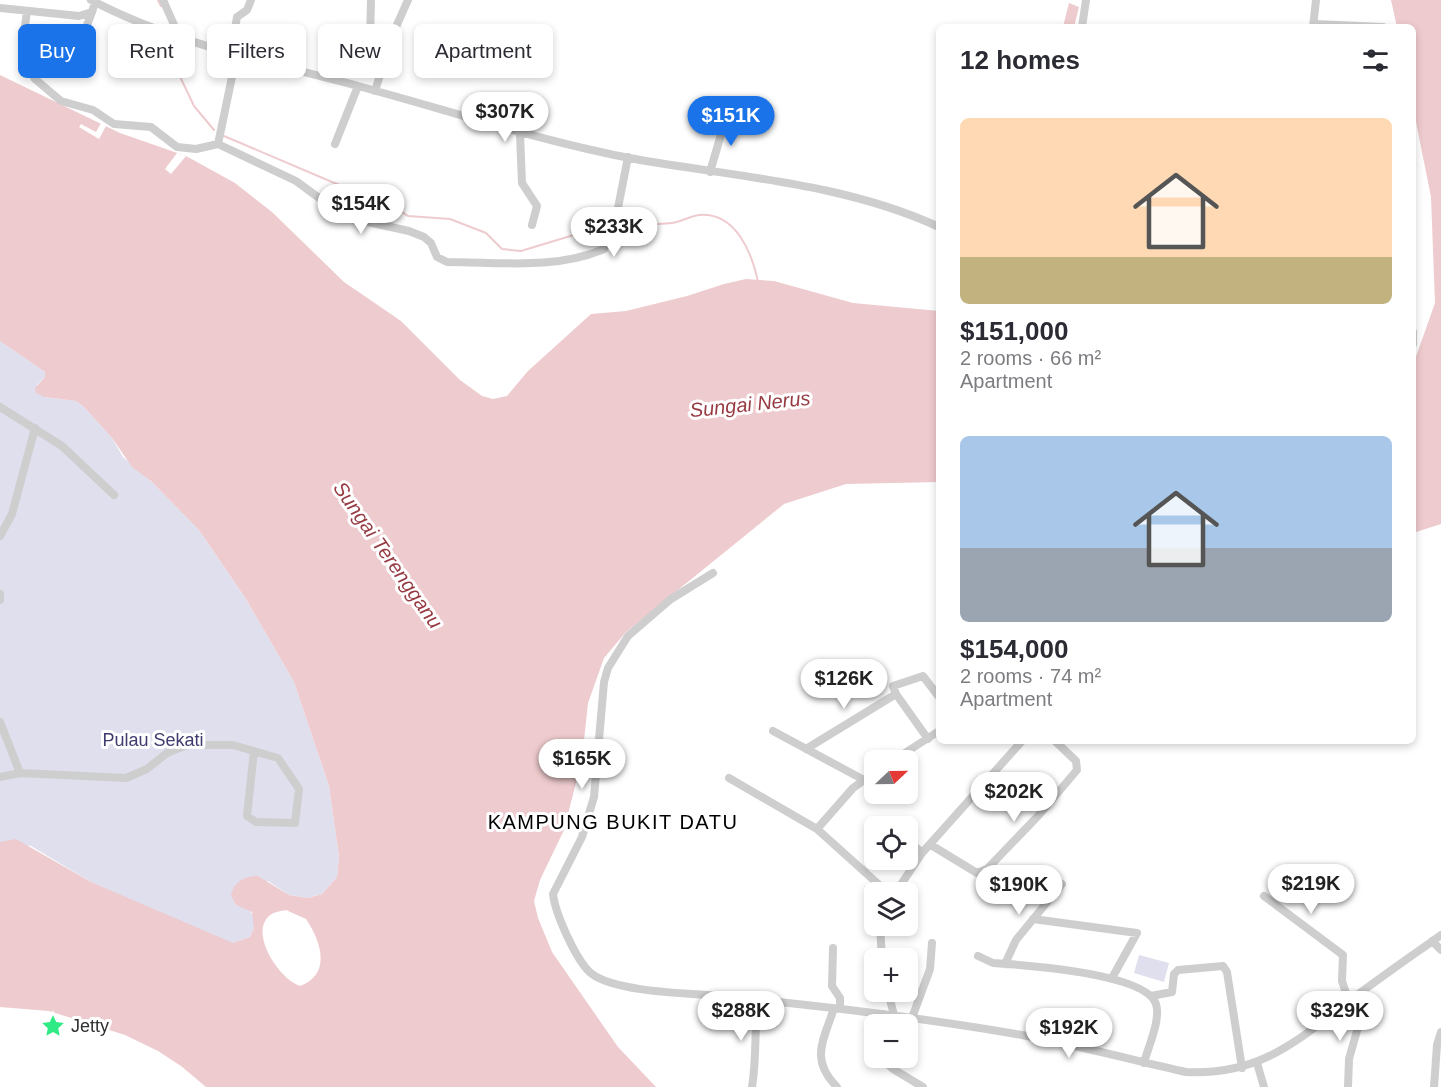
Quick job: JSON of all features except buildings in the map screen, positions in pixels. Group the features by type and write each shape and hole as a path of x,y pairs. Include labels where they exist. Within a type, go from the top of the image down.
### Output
{"street":[{"path":"163,0 174,24"},
{"path":"236,24 237,17 247,10 251,0"},
{"path":"370,24 371,0"},
{"path":"397,24 408,0"},
{"path":"1082,24 1086,0"},
{"path":"1314,24 1316,0"},
{"path":"87,24 93,1 150,24"},
{"path":"0,8 72,16 92,12"},
{"path":"27,11 23,42 26,63 35,79 61,101 93,110 114,124 151,127 177,147 196,149 218,144 296,181 345,217 409,231 424,237 431,243 441,261 551,262 583,258 604,249 616,218 628,157"},
{"path":"306,72 520,134 628,157 846,195 936,226"},
{"path":"218,144 229,78"},
{"path":"375,91 379,78"},
{"path":"335,144 358,86"},
{"path":"710,172 727,114"},
{"path":"520,134 522,183 537,206 532,225"},
{"path":"0,406 62,446 114,495"},
{"path":"0,536 12,514 35,428"},
{"path":"713,573 677,595 628,636 608,668 604,682 594,797 582,837 554,894 559,917 584,965 592,974 618,984 649,990 884,1014"},
{"path":"0,594 0,600"},
{"path":"928,739 893,689 895,684 923,676 936,693"},
{"path":"806,749 896,694"},
{"path":"0,722 20,773"},
{"path":"773,730 864,780 844,796 817,829"},
{"path":"910,750 936,733"},
{"path":"903,882 922,854 1019,744"},
{"path":"931,845 973,872 977,873 987,869 1038,816 1077,770 1076,761 1058,744"},
{"path":"0,777 20,773 126,778 187,745 233,745 278,758 299,789 295,823 255,822 248,816 254,751"},
{"path":"729,778 817,829 876,882"},
{"path":"918,850 922,854"},
{"path":"1005,964 1011,948 1062,884"},
{"path":"1264,896 1343,955 1342,981 1349,1002"},
{"path":"1033,919 1137,933 1112,978"},
{"path":"918,1019 1027,1036 1186,1072 1210,1074 1242,1068 1287,1049 1441,935"},
{"path":"1432,941 1441,950"},
{"path":"913,1014 930,969 932,943"},
{"path":"833,948 832,986 840,998 820,1052 824,1070 837,1087"},
{"path":"978,956 991,963 1112,978 1136,985 1151,996 1156,1005 1157,1015 1144,1063"},
{"path":"1151,996 1172,992 1178,970 1223,966 1227,972 1242,1068"},
{"path":"1348,1087 1349,1059 1362,1013 1357,995"},
{"path":"752,1087 757,1056 754,1028 758,1000"},
{"path":"1434,1087 1437,1045 1441,1032"},
{"path":"1257,1063 1264,1087"},
{"path":"890,1068 923,1087"}],"green space":[{"name":"Pulau Sekati","path":"0,341 45,372 45,377 37,385 44,397 76,401 84,407 112,438 123,457 151,481 199,530 246,599 294,682 329,786 339,857 337,877 322,894 308,898 289,895 268,881 231,896 236,905 249,910 254,916 254,928 250,937 233,943 224,941 91,882 31,846 0,842"},
{"path":"1139,955 1169,963 1164,982 1134,973"}],"water":[{"path":"1391,0 1441,0 1441,524 1416,532 1416,357 1435,303 1431,197 1416,122 1416,24 1396,24"},
{"path":"1069,3 1079,7 1075,24 1064,24"},
{"path":"0,75 120,133 186,156 235,183 272,212 344,282 401,321 460,380 482,396 493,399 507,396 528,371 591,314 626,311 746,279 774,281 853,303 936,311 936,482 846,484 784,504 626,632 604,658 588,703 582,759 564,830 540,880 534,901 538,918 552,952 618,1047 656,1087 206,1087 158,1051 125,1035 49,1011 0,1007 0,842 16,839 91,882 233,943 250,937 254,928 252,912 236,905 231,896 234,887 240,881 258,876 289,895 308,898 322,894 337,877 339,857 329,786 294,682 246,599 199,530 151,481 132,467 112,438 84,407 76,401 44,397 36,393 35,388 45,377 45,372 0,341","holes":["286,910 306,919 319,947 320,965 317,974 300,986 284,975 270,956 263,934 264,924 269,916"]}],"pier":[{"path":"101,123 106,126 99,139 79,127 81,124 96,132"},
{"path":"177,153 186,156 171,174 165,169"}],"waterway":[{"path":"158,0 161,6"},
{"path":"181,78 194,106 214,130"},
{"path":"224,136 339,185 379,197 408,216 450,219 486,233 502,249 521,251 610,224"},
{"path":"615,224 672,223 699,215 723,220 732,227 746,247 758,282"}],"place":[{"name":"Jetty","path":"53,1026"}],"district":[{"name":"KAMPUNG BUKIT DATU","path":"613,822"}],"water label":[{"name":"Sungai Nerus","path":"750,404"},
{"name":"Sungai Terengganu","path":"388,555"}]}
